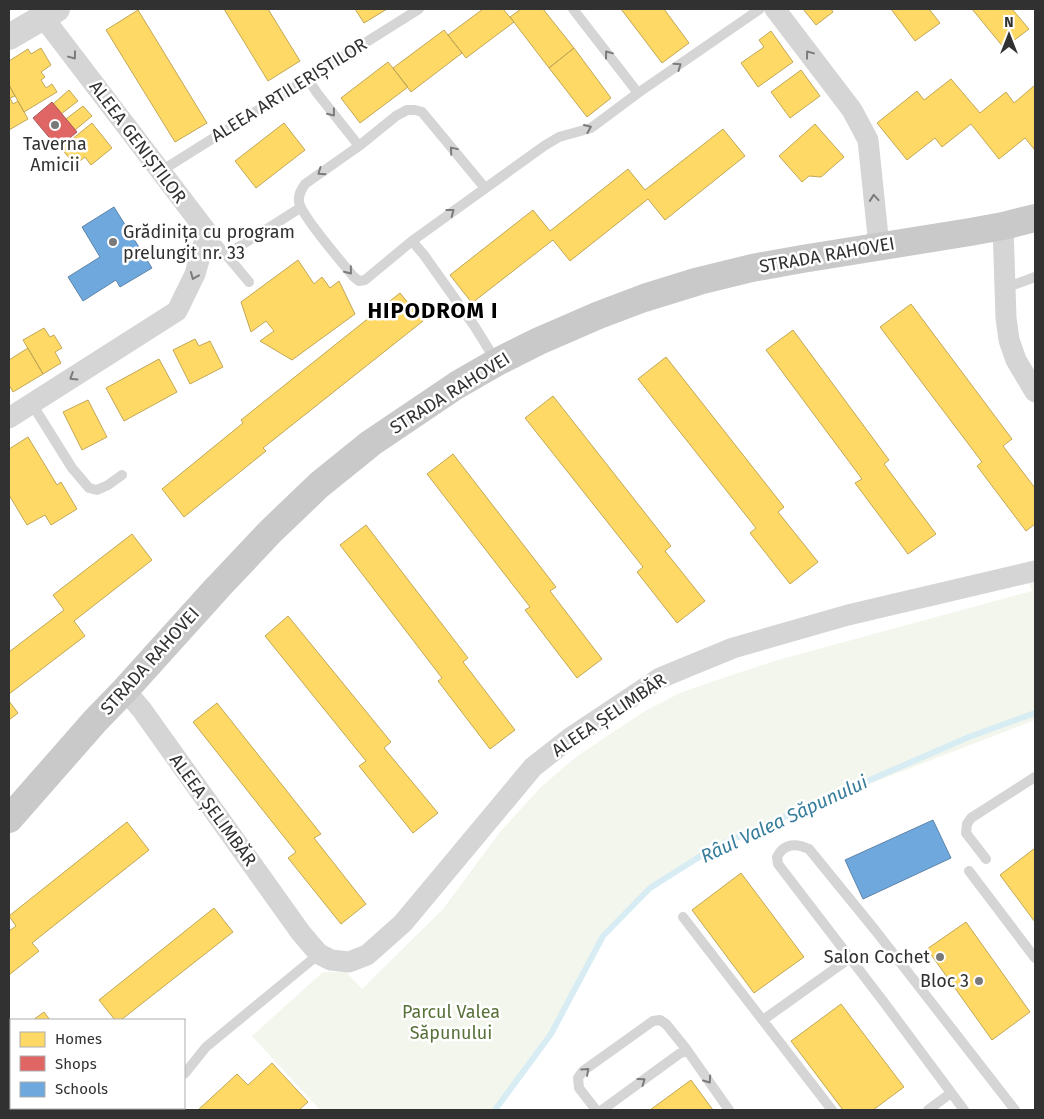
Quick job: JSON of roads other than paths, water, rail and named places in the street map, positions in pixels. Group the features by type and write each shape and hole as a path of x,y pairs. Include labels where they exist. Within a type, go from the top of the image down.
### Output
{"main road":[{"name":"STRADA RAHOVEI","path":"9,819 95,721 218,587 319,484 371,443 457,385 539,341 598,315 699,281 752,268 1003,226 1035,218"}],"street":[{"path":"776,9 852,110 868,140 879,246"},
{"path":"9,37 50,13"},
{"name":"ALEEA GENIȘTILOR","path":"50,13 160,171 207,232"},
{"path":"1003,226 1006,318 1009,340 1016,360 1035,392"},
{"path":"9,418 177,311 196,274 207,232"},
{"name":"ALEEA ȘELIMBĂR","path":"125,690 152,724 301,933 319,954 331,960 349,962 367,955 404,923 533,767 570,738 660,678 752,642 848,615 1035,571"}],"lane":[{"name":"ALEEA ARTILERIȘTILOR","path":"160,171 419,9"},
{"path":"573,9 638,93"},
{"path":"485,188 422,112 407,110 396,116 359,146 305,184 300,192 299,200 300,208 354,278 359,281 365,280 412,242 544,146 559,137 591,128 638,93 760,9"},
{"path":"308,78 317,93 359,146"},
{"path":"226,256 300,208"},
{"path":"207,232 249,282"},
{"path":"412,242 424,255 470,319 497,362"},
{"path":"1005,288 1035,277"},
{"path":"32,404 72,468 89,488 97,490 122,475"},
{"path":"986,859 966,833 967,824 971,818 1035,776"},
{"path":"964,1110 778,864 777,857 780,851 792,846 810,849 1015,1110"},
{"path":"969,871 1035,958"},
{"path":"683,918 832,1110"},
{"path":"185,1073 206,1047 319,954"},
{"path":"764,1020 850,958"},
{"path":"596,1110 579,1088 578,1078 583,1071 653,1021 660,1020 666,1024 687,1050 729,1110"},
{"path":"602,1110 678,1054 687,1050"},
{"path":"928,1110 951,1093"}],"waterway":[{"name":"Râul Valea Săpunului","path":"495,1110 551,1034 603,936 650,888 715,847 969,737 1035,713"}],"place":[{"name":"Taverna Amicii","path":"55,125"},
{"name":"Grădinița cu program prelungit nr. 33","path":"113,242"},
{"name":"Salon Cochet","path":"940,957"},
{"name":"Bloc 3","path":"979,981"}],"district":[{"name":"HIPODROM I","path":"433,310"}],"park label":[{"name":"Parcul Valea Săpunului","path":"451,1022"}]}
